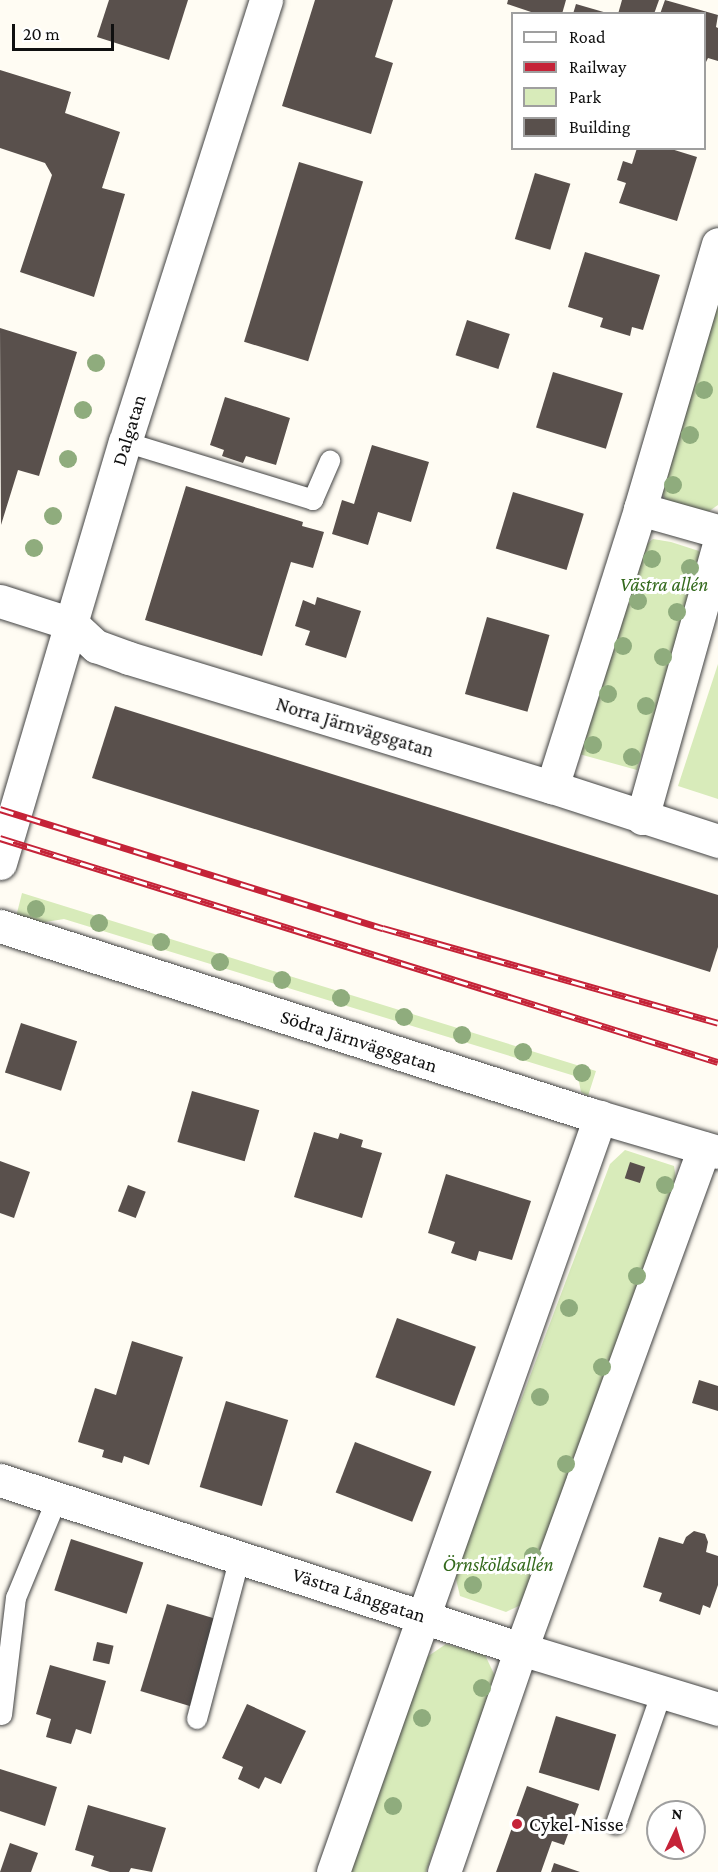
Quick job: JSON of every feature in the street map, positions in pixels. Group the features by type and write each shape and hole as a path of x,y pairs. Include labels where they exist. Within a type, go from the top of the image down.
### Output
{"street":[{"name":"Dalgatan","path":"0,863 125,442 266,0"},
{"path":"552,787 640,509 718,244"},
{"path":"640,509 718,531"},
{"path":"642,818 718,547"},
{"name":"Norra Järnvägsgatan","path":"0,602 72,624 96,646 129,658 552,787 718,841"},
{"name":"Södra Järnvägsgatan","path":"0,927 600,1118 711,1150"},
{"path":"333,1872 600,1118"},
{"path":"444,1872 521,1649 711,1150"},
{"name":"Västra Långgatan","path":"0,1480 521,1649 718,1709"}],"lane":[{"path":"125,442 313,500 330,460"},
{"path":"2,1715 16,1598 57,1499"},
{"path":"197,1719 240,1557"},
{"path":"616,1824 662,1692"}],"green space":[{"path":"718,300 718,505 708,512 666,501 660,488"},
{"name":"Västra allén","path":"653,539 699,551 703,566 637,770 579,754 643,547"},
{"path":"718,664 718,799 678,786"},
{"path":"22,893 596,1071 588,1096 581,1092 578,1077 64,919 27,925 16,917"},
{"name":"Örnsköldsallén","path":"625,1150 674,1166 677,1185 523,1604 506,1612 460,1596 455,1575 610,1164"},
{"path":"446,1644 485,1655 495,1676 426,1872 347,1872 424,1659"}],"building":[{"path":"109,0 188,0 169,60 97,37"},
{"path":"315,0 393,0 375,57 393,63 371,134 282,106"},
{"path":"508,0 566,0 563,12 531,12 507,4"},
{"path":"622,0 659,0 655,12 619,12"},
{"path":"665,0 718,15 716,27 718,28 718,61 708,58 706,62 706,12 661,12"},
{"path":"576,4 604,12 574,12"},
{"path":"0,70 71,92 65,113 120,132 102,188 125,194 94,297 20,272 52,175 45,163 0,148"},
{"path":"636,150 674,150 697,157 677,221 619,203 626,183 617,180 623,161 632,164"},
{"path":"299,162 363,182 308,361 244,342"},
{"path":"535,173 570,184 550,250 515,239"},
{"path":"585,252 660,275 643,330 632,327 630,336 600,327 603,318 568,307"},
{"path":"467,320 510,334 498,369 456,355"},
{"path":"0,328 77,352 39,476 18,470 1,525"},
{"path":"553,372 623,393 606,449 536,427"},
{"path":"225,397 290,418 276,465 246,456 243,463 222,456 224,450 210,445"},
{"path":"372,445 429,462 411,522 378,512 368,545 332,534 342,500 354,504"},
{"path":"186,486 303,522 302,526 324,532 313,568 291,562 262,656 145,620"},
{"path":"513,492 584,514 567,570 496,548"},
{"path":"317,597 361,611 346,658 305,645 310,631 295,626 303,600 315,605"},
{"path":"487,617 549,635 527,712 465,694"},
{"path":"115,706 718,895 718,947 710,972 92,778"},
{"path":"21,1023 77,1041 61,1091 5,1072"},
{"path":"192,1091 259,1110 245,1161 177,1142"},
{"path":"314,1132 338,1139 340,1133 363,1140 361,1147 382,1153 362,1218 294,1197"},
{"path":"0,1161 30,1172 14,1218 0,1213"},
{"path":"630,1162 645,1167 640,1183 625,1178"},
{"path":"446,1174 531,1201 512,1260 479,1251 476,1261 451,1253 455,1242 428,1233"},
{"path":"128,1185 146,1192 136,1218 118,1211"},
{"path":"397,1318 476,1347 454,1406 375,1377"},
{"path":"132,1341 183,1357 149,1465 124,1456 122,1463 102,1457 104,1450 78,1442 95,1388 116,1395"},
{"path":"699,1380 718,1386 718,1411 692,1403"},
{"path":"226,1401 288,1420 262,1506 200,1487"},
{"path":"355,1442 432,1471 412,1522 336,1492"},
{"path":"694,1531 705,1534 708,1542 706,1552 718,1556 718,1585 710,1608 703,1605 700,1615 659,1601 662,1593 643,1587 659,1537 683,1544 686,1537"},
{"path":"71,1539 143,1562 127,1614 54,1590"},
{"path":"167,1604 219,1620 192,1707 140,1691"},
{"path":"97,1642 114,1646 109,1664 93,1661"},
{"path":"50,1665 106,1681 91,1734 76,1729 71,1744 46,1737 51,1719 36,1714"},
{"path":"247,1704 306,1731 281,1784 265,1777 259,1789 238,1779 243,1767 222,1758"},
{"path":"556,1716 616,1734 599,1791 539,1772"},
{"path":"0,1769 57,1787 45,1826 0,1811"},
{"path":"527,1786 579,1804 564,1845 552,1841 541,1872 496,1872"},
{"path":"88,1805 166,1828 152,1872 131,1868 129,1872 110,1872 91,1866 94,1856 75,1850"},
{"path":"10,1843 38,1853 31,1872 0,1872"},
{"path":"554,1863 580,1872 551,1872"}],"railway":[{"path":"0,809 383,928 718,1023"},
{"path":"0,838 718,1062"}],"place":[{"name":"Cykel-Nisse","path":"517,1824"}]}
